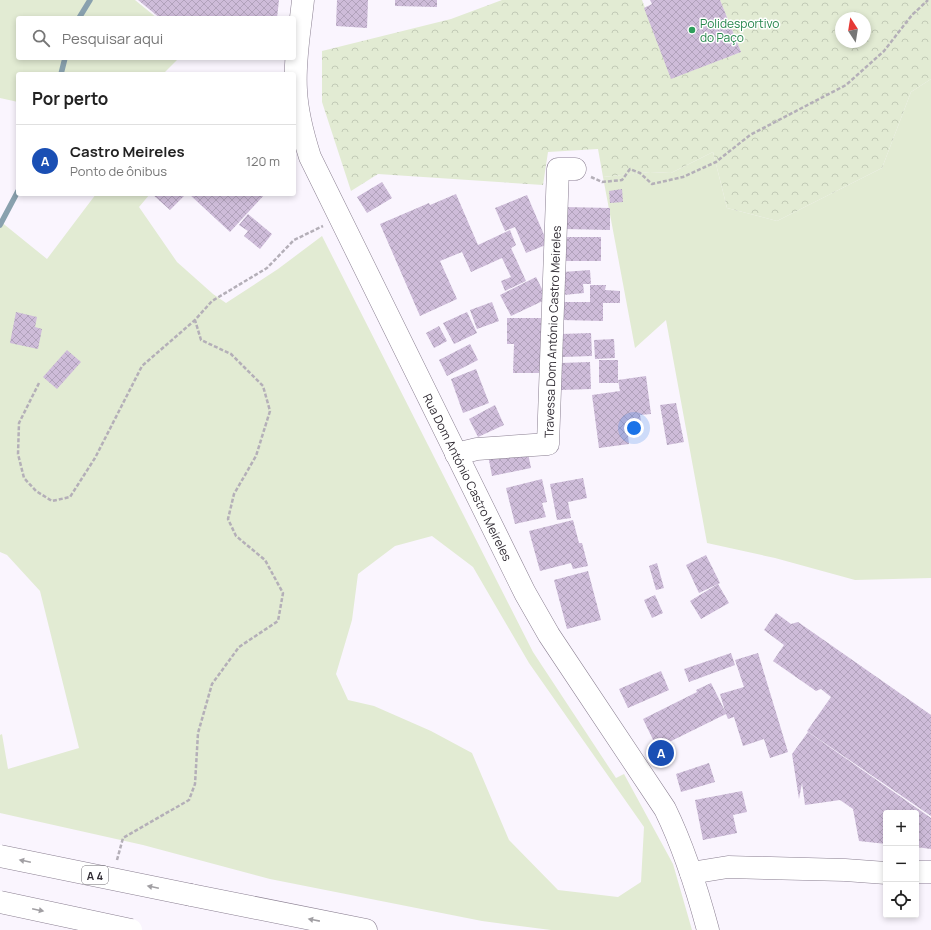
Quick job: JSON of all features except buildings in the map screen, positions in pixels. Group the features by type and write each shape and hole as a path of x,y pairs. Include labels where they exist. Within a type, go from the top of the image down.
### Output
{"main road":[{"name":"Rua Dom António Castro Meireles","path":"303,0 296,73 298,108 310,157 525,593 549,635 665,809 679,837 708,930"},
{"name":"Travessa Dom António Castro Meireles","path":"456,454 477,450 548,444 558,169 575,169"},
{"name":"A 4","path":"0,856 366,930"},
{"path":"691,873 728,867 845,870 883,874"},
{"path":"919,872 931,872"},
{"path":"0,902 131,930"}],"path":[{"path":"575,169 602,182 622,180 630,169 640,173 652,184 683,177 716,162 750,135 846,85 884,51 912,15 928,0"},
{"path":"39,383 19,423 18,454 24,478 36,491 52,501 70,497 95,458 142,366 195,320 212,301 267,268 294,240 340,218"},
{"path":"116,861 123,838 189,800 195,784 198,733 212,684 239,647 278,621 284,593 265,560 236,536 228,519 234,494 256,456 270,411 263,386 231,354 201,340 195,320"}],"green space":[{"path":"0,0 135,0 155,16 16,16 16,60 177,60 165,72 16,72 16,102 0,98"},
{"path":"502,0 642,0 672,78 741,52 720,0 931,0 931,79 911,92 882,168 777,221 727,208 713,152 671,173 650,172 603,177 598,149 548,152 543,185 378,174 351,191 322,102 322,51 451,19"},
{"path":"931,79 931,578 855,580 775,558 707,543 666,320 635,348 603,177 650,172 671,173 713,152 727,208 777,221 882,168 911,92"},
{"path":"94,196 148,196 139,207 177,262 213,294 226,303 278,269 322,236 533,652 616,778 624,774 673,864 692,930 551,930 482,921 270,879 143,845 0,813 0,735 2,734 8,769 79,748 40,591 7,555 0,552 0,221 47,259","holes":["432,536 473,567 529,663 644,827 641,882 618,897 558,890 509,840 472,753 431,731 374,706 348,700 336,674 352,620 358,574 395,546"]}],"waterway":[{"path":"80,16 90,0"},
{"path":"62,72 64,60"},
{"path":"0,225 16,195"}],"place":[{"name":"Polidesportivo do Paço","path":"692,30"},
{"name":"Castro Meireles","path":"661,753"}]}
